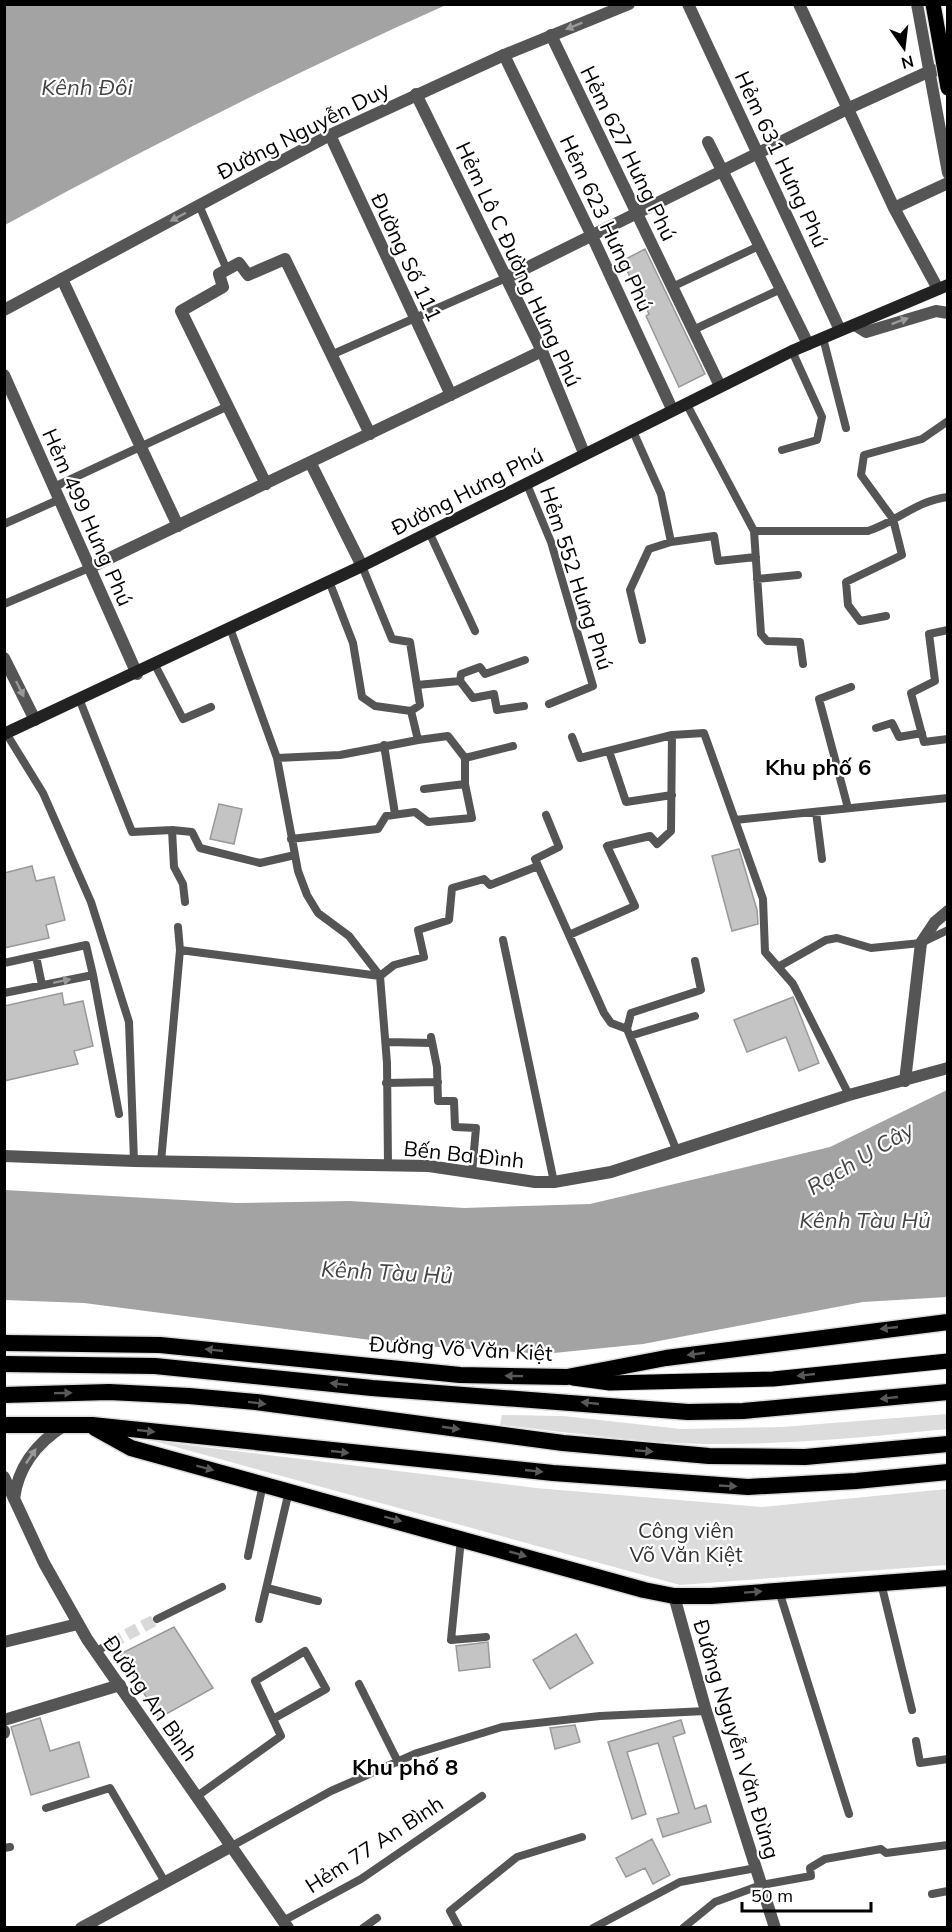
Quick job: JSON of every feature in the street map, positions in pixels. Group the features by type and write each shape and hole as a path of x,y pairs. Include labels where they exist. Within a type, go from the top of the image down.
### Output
{"highway":[{"name":"Đường Võ Văn Kiệt","path":"4,1343 160,1344 460,1375 567,1377 678,1356 948,1322"},
{"name":"Đường Võ Văn Kiệt","path":"4,1364 155,1366 372,1388 688,1412 743,1411 948,1392"},
{"path":"372,1388 460,1375"},
{"path":"4,1395 108,1392 189,1396 256,1402 563,1443 709,1456 805,1457 948,1444"},
{"path":"4,1425 92,1425 529,1471 723,1485 771,1487 948,1472"},
{"path":"92,1425 131,1448 644,1590 674,1596 779,1591 948,1578"}],"main road":[{"path":"933,4 948,88"},
{"name":"Đường Hưng Phú","path":"5,734 80,701 362,566 792,351 943,287"},
{"path":"567,1377 610,1383 773,1379 948,1361"}],"street":[{"name":"Đường Nguyễn Duy","path":"4,310 330,135 504,55 629,4"},
{"name":"Hẻm 631 Hưng Phú","path":"688,4 840,330"},
{"path":"799,4 894,208 925,265 943,287"},
{"path":"917,4 935,70 948,173"},
{"name":"Hẻm 627 Hưng Phú","path":"551,35 720,386"},
{"name":"Hẻm 623 Hưng Phú","path":"504,55 592,236 672,410"},
{"path":"506,278 847,109 935,70"},
{"name":"Hẻm Lô C Đường Hưng Phú","path":"416,94 542,351 584,453"},
{"name":"Đường Số 111","path":"330,135 414,320 451,395"},
{"path":"708,142 808,344"},
{"path":"894,208 948,183"},
{"path":"266,484 181,311 223,287 219,274 239,263 248,275 285,259 370,434"},
{"path":"62,279 178,526"},
{"path":"855,325 866,332 936,311 948,313"},
{"path":"90,568 542,351"},
{"name":"Hẻm 499 Hưng Phú","path":"4,375 137,674"},
{"path":"310,462 362,566"},
{"path":"4,658 35,720"},
{"path":"905,1081 921,943 935,922 948,911"},
{"name":"Bến Ba Đình","path":"4,1156 161,1162 429,1166 535,1182 554,1182 610,1172 849,1095 948,1068"},
{"path":"9,1496 33,1452 67,1424"},
{"name":"Đường An Bình","path":"4,1477 9,1496 95,1652 286,1924"},
{"name":"Đường Nguyễn Văn Đừng","path":"674,1596 706,1711 775,1928"},
{"path":"4,1642 78,1624"},
{"path":"4,1720 120,1685"},
{"path":"81,1928 98,1924 165,1882 230,1847"}],"lane":[{"path":"199,205 227,270"},
{"path":"672,287 759,246"},
{"path":"331,355 506,278"},
{"path":"693,330 781,289"},
{"path":"823,338 846,428"},
{"path":"782,450 817,440 822,417 792,351"},
{"path":"686,403 754,531 761,634 767,641 800,642 803,664"},
{"path":"54,487 228,406"},
{"path":"886,616 860,621 848,605 846,582 902,555 893,519 861,475 864,454 922,439 948,421"},
{"path":"632,429 661,494 671,542"},
{"name":"Hẻm 552 Hưng Phú","path":"526,482 550,542 593,686 549,704"},
{"path":"754,531 868,531 884,526 904,511 936,498 948,497"},
{"path":"4,524 58,500"},
{"path":"429,532 475,631"},
{"path":"642,640 630,590 649,549 671,542 714,536 718,561 756,557"},
{"path":"329,581 353,643 362,697 375,706 411,711 420,705 410,642 392,639 362,566"},
{"path":"4,604 90,568"},
{"path":"757,579 798,575"},
{"path":"230,628 277,758 291,839 307,895 318,913 349,936 380,976 386,1042 388,1166"},
{"path":"948,630 929,634 935,681 911,693 924,742 948,739"},
{"path":"524,706 497,710 494,694 473,698 460,681 461,674 480,667 485,674 525,660"},
{"path":"155,665 183,719 211,707"},
{"path":"417,685 460,681"},
{"path":"848,808 819,699 851,687"},
{"path":"80,701 132,832 172,830 192,832 200,848 260,864 295,855"},
{"path":"411,711 418,741"},
{"path":"876,728 892,723 899,736 922,733"},
{"path":"572,737 580,758 672,735 704,733 763,899 765,952 793,984 849,1095"},
{"path":"5,734 43,793 91,902 129,1022 134,1161"},
{"path":"569,935 635,906 607,846 650,836 657,844 671,831 672,735"},
{"path":"277,758 340,755 384,745 448,736 465,758 465,784 472,818 428,822 415,812 395,814 386,816 378,829 291,839"},
{"path":"384,745 395,814"},
{"path":"465,758 513,746"},
{"path":"609,751 626,802 672,795"},
{"path":"424,789 465,784"},
{"path":"735,820 948,798"},
{"path":"816,812 822,859"},
{"path":"546,815 558,847 535,859 604,1013 611,1023 629,1032 696,1016"},
{"path":"172,830 174,867 183,884 184,902"},
{"path":"180,950 380,976 394,964 424,957 418,930 449,920 452,888 484,879 490,885 538,866"},
{"path":"161,1162 180,950 178,927"},
{"path":"778,967 826,940 837,938 871,948 921,943 948,930"},
{"path":"503,940 554,1182"},
{"path":"4,963 86,945 119,1114"},
{"path":"36,956 42,985"},
{"path":"676,1149 629,1032 631,1013 701,990 694,961"},
{"path":"4,993 93,975"},
{"path":"386,1042 432,1040 438,1082 438,1101 454,1101 455,1127 476,1128 472,1173"},
{"path":"386,1083 438,1082"},
{"path":"248,1557 263,1484"},
{"path":"259,1619 289,1491"},
{"path":"461,1538 451,1640 486,1637"},
{"path":"881,1583 912,1710"},
{"path":"157,1619 222,1587"},
{"path":"267,1588 318,1601"},
{"path":"779,1591 849,1814"},
{"path":"95,1652 111,1643"},
{"path":"196,1797 281,1736 255,1681 305,1650 326,1689 273,1719"},
{"path":"359,1684 398,1762"},
{"path":"230,1847 331,1791 398,1762 502,1727 600,1716 706,1711"},
{"path":"916,1742 920,1763 948,1759"},
{"path":"46,1808 110,1788 165,1882"},
{"name":"Hẻm 77 An Bình","path":"286,1924 361,1878 482,1796"},
{"path":"459,1928 450,1911 518,1857 582,1837"},
{"path":"683,1928 715,1902 761,1885 811,1876 810,1868 825,1859 881,1849 886,1853 948,1845"},
{"path":"592,1928 680,1882 756,1868"},
{"path":"932,1894 948,1891"},
{"path":"363,1928 376,1918"}],"green space":[{"path":"947,1414 947,1429 826,1440 735,1444 654,1442 500,1425 502,1415 563,1416 681,1429 782,1427"},
{"name":"Công viên Võ Văn Kiệt","path":"154,1441 536,1488 762,1507 947,1489 947,1565 680,1585"}],"water":[{"name":"Kênh Đôi","path":"5,4 446,5 223,110 5,225"},
{"name":"Kênh Tàu Hủ","path":"947,1090 947,1297 863,1302 643,1344 544,1354 410,1345 84,1303 5,1300 5,1190 236,1203 350,1201 464,1208 590,1204 830,1147"}],"building":[{"path":"645,249 705,374 679,387 646,316 649,314 622,261"},
{"path":"219,804 242,809 234,844 210,839"},
{"path":"739,849 757,910 758,924 732,931 712,856"},
{"path":"32,866 36,881 54,877 65,920 46,925 49,938 4,948 4,873"},
{"path":"62,993 64,1005 83,1001 93,1046 74,1051 78,1064 4,1081 4,1006"},
{"path":"793,997 819,1063 799,1071 786,1037 747,1052 734,1020"},
{"path":"174,1627 213,1688 159,1718 120,1654"},
{"path":"576,1634 593,1663 550,1689 533,1660"},
{"path":"488,1642 490,1667 459,1671 456,1646"},
{"path":"40,1718 50,1751 79,1742 89,1777 31,1795 11,1727"},
{"path":"681,1720 685,1733 673,1737 695,1809 706,1805 711,1822 663,1837 657,1819 679,1813 658,1743 627,1752 646,1814 632,1819 608,1742"},
{"path":"575,1725 580,1742 555,1749 550,1728"},
{"path":"652,1839 670,1875 653,1884 645,1868 626,1877 616,1858"}],"tunnel":[{"path":"111,1643 157,1619"}],"district":[{"name":"Khu phố 6","path":"818,767"},
{"name":"Khu phố 8","path":"405,1767"}],"water label":[{"name":"Rạch Ụ Cây","path":"860,1158"}]}
